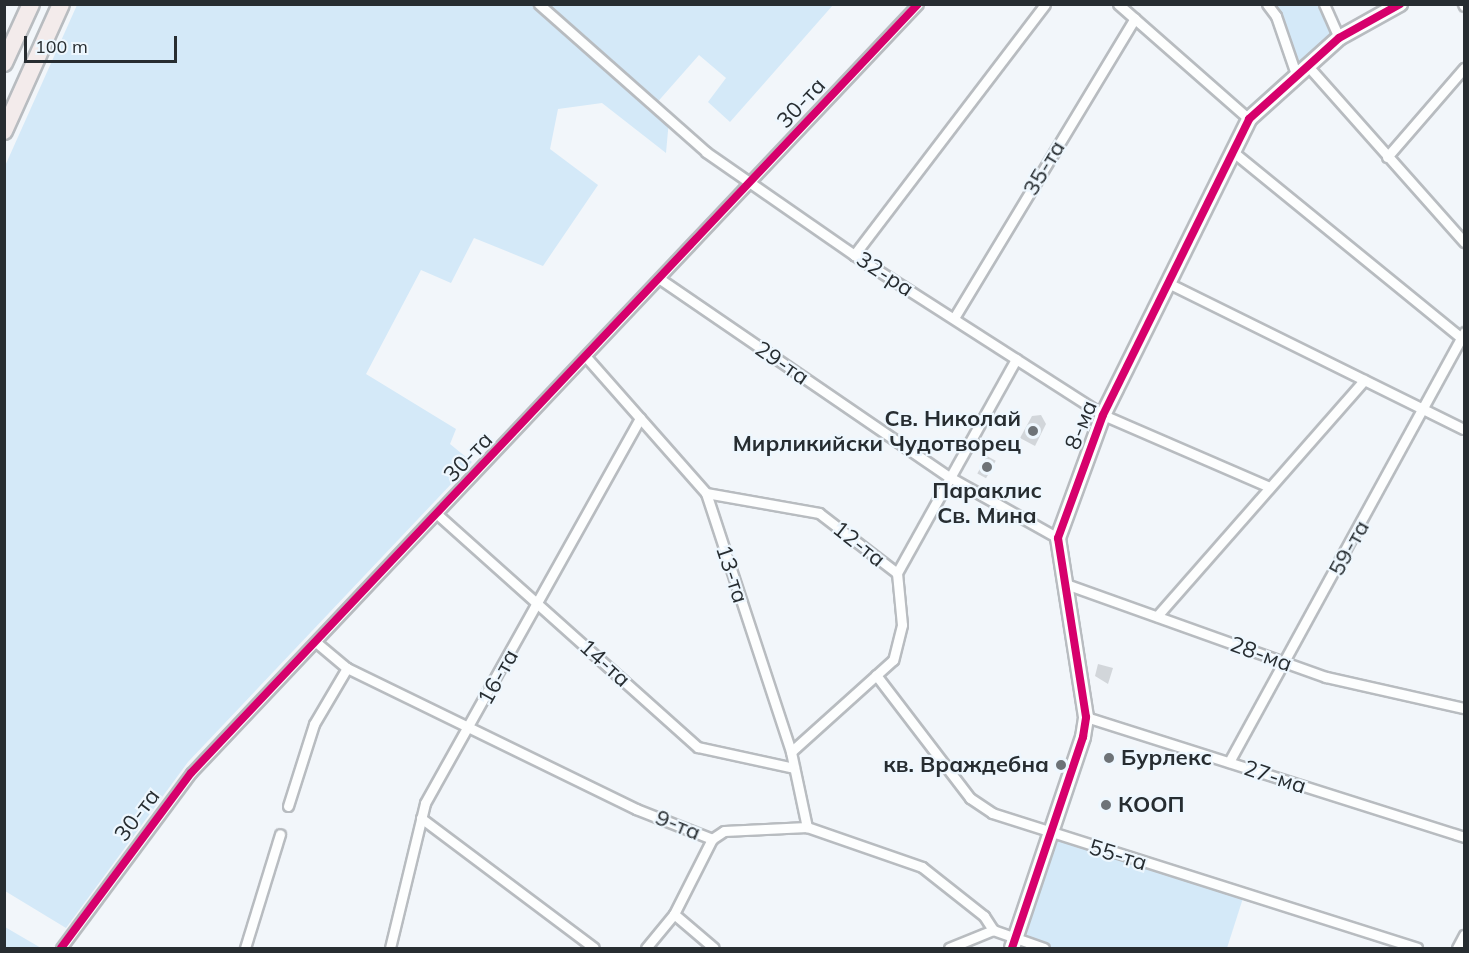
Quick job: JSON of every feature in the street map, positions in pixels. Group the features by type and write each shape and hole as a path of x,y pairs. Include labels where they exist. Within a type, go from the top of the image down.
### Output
{"highway":[{"path":"4,63 31,4"},
{"path":"4,131 61,4"}],"street":[{"name":"32-ра","path":"539,4 748,184 854,255 1103,415 1269,487"},
{"name":"30-та","path":"61,948 191,772 587,358 918,4"},
{"path":"854,255 1046,4"},
{"path":"1119,4 1249,119"},
{"path":"1323,4 1339,38"},
{"name":"8-ма","path":"1013,944 1083,737 1086,717 1063,583 1058,537 1103,415 1249,119 1301,69 1339,38 1400,4"},
{"path":"1268,5 1276,16 1301,69 1387,157 1464,242"},
{"name":"35-та","path":"954,318 1135,18"},
{"path":"1387,157 1464,68"},
{"path":"1232,151 1463,335"},
{"name":"29-та","path":"660,279 951,478 1058,537"},
{"path":"1167,282 1464,429"},
{"name":"59-та","path":"1229,762 1286,663 1463,335"},
{"name":"13-та","path":"587,358 706,493 790,752 807,826"},
{"path":"897,573 1016,359"},
{"path":"1157,616 1364,380"},
{"name":"16-та","path":"390,948 421,818 640,418"},
{"name":"12-та","path":"706,493 819,513 897,573 902,626 884,687"},
{"name":"14-та","path":"437,514 698,747 794,768"},
{"name":"28-ма","path":"1063,583 1286,663 1464,708"},
{"name":"9-та","path":"317,642 347,668 636,809 712,839 724,831 807,826 922,867 984,916 993,930 1013,944 1044,948"},
{"path":"790,752 893,660"},
{"path":"288,806 314,724 347,668"},
{"name":"55-та","path":"876,675 970,798 992,813 1050,834 1418,948"},
{"name":"27-ма","path":"1086,717 1464,837"},
{"path":"421,818 594,948"},
{"path":"245,948 280,834"},
{"path":"646,948 674,914 712,839"},
{"path":"674,914 714,948"},
{"path":"949,948 993,930"},
{"path":"1457,948 1464,935"}],"shaded area":[{"path":"77,5 833,5 730,122 708,102 726,78 699,55 654,106 669,120 666,153 602,103 558,109 550,149 598,185 543,266 474,238 451,283 421,270 366,374 456,429 450,444 472,462 188,762 66,928 5,891 5,166"},
{"path":"1267,5 1324,5 1339,38 1296,74"},
{"path":"1050,834 1244,895 1227,948 1044,948 1015,939"},
{"path":"5,927 41,948 5,948"}],"building":[{"name":"Св. Николай Мирликийски Чудотворец","path":"1041,415 1046,424 1035,446 1020,438 1032,416"},
{"name":"Параклис Св. Мина","path":"987,456 996,461 986,478 977,473"},
{"path":"1098,664 1113,668 1108,684 1095,676"}],"cycle path":[{"path":"61,948 191,773 918,4"},
{"path":"1012,948 1083,737 1086,717 1058,538 1103,415 1249,119 1339,38 1400,4"}],"place":[{"name":"Св. Николай Мирликийски Чудотворец","path":"1033,431"},
{"name":"Параклис Св. Мина","path":"987,467"},
{"name":"Бурлекс","path":"1109,758"},
{"name":"кв. Враждебна","path":"1061,765"},
{"name":"КООП","path":"1106,805"}]}
